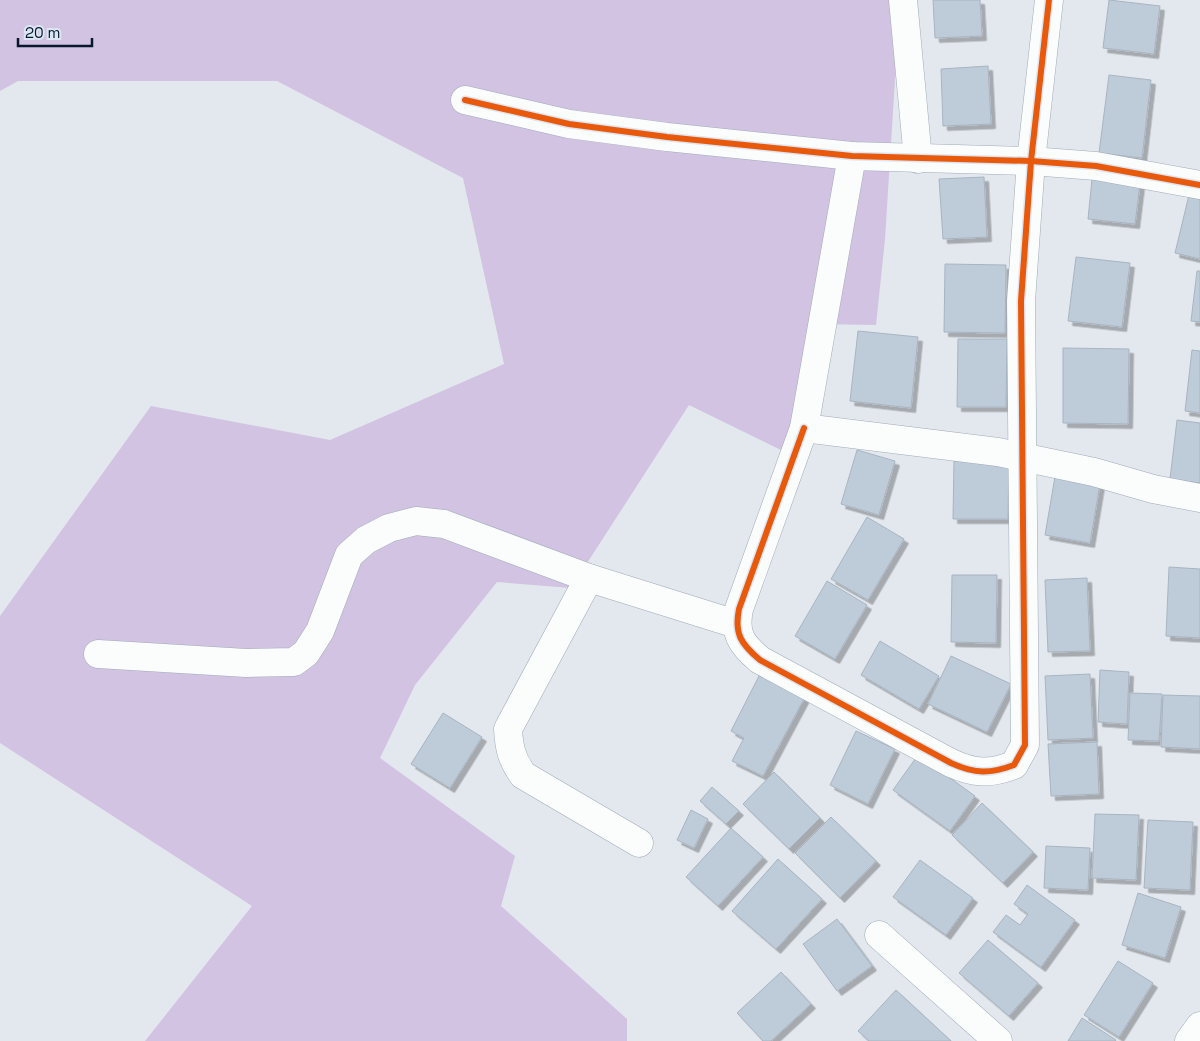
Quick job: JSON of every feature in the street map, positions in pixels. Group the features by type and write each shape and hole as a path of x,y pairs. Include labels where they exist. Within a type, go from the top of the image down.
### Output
{"street":[{"path":"903,0 918,158"},
{"path":"852,156 804,428 739,609 736,624 739,635 747,648 760,660 968,771 995,772 1014,765 1025,745 1021,300 1031,161 1049,0"},
{"path":"465,100 569,124 852,156 1031,161 1096,166 1200,185"},
{"path":"804,428 970,447 1022,456 1094,472 1153,489 1200,498"},
{"path":"98,654 246,663 294,662 306,653 320,631 349,555 366,540 389,528 416,521 444,524 589,578 736,624"},
{"path":"589,578 508,729 509,748 514,762 523,775 639,843"},
{"path":"879,935 998,1041"},
{"path":"1190,1041 1200,1026"}],"shaded area":[{"path":"0,0 900,0 885,239 876,325 816,324 787,453 689,405 571,588 497,582 415,685 380,758 515,856 501,906 627,1019 627,1041 145,1041 252,906 0,743 0,616 151,406 330,440 504,364 463,178 277,81 18,81 0,91"}],"building":[{"path":"933,0 980,0 982,36 935,38"},
{"path":"1109,0 1160,6 1154,54 1103,48"},
{"path":"988,66 991,124 943,126 941,69"},
{"path":"1109,75 1151,80 1142,158 1099,153"},
{"path":"984,177 987,237 943,239 939,179"},
{"path":"1092,179 1140,184 1135,224 1088,219"},
{"path":"1189,195 1200,198 1200,259 1175,253"},
{"path":"1076,257 1130,263 1122,327 1068,321"},
{"path":"945,264 1006,265 1005,333 944,332"},
{"path":"1197,271 1200,271 1200,322 1191,321"},
{"path":"858,331 918,337 911,408 850,401"},
{"path":"958,339 1007,339 1006,407 957,407"},
{"path":"1063,348 1129,349 1128,424 1063,423"},
{"path":"1192,350 1200,351 1200,413 1185,411"},
{"path":"1177,420 1200,423 1200,483 1170,479"},
{"path":"857,450 895,461 879,515 841,504"},
{"path":"954,461 1009,461 1008,519 953,519"},
{"path":"1056,471 1101,478 1090,543 1045,535"},
{"path":"867,517 904,539 868,600 831,579"},
{"path":"1169,567 1200,569 1200,638 1166,636"},
{"path":"952,575 997,575 996,643 951,642"},
{"path":"1087,578 1090,651 1048,652 1045,580"},
{"path":"827,581 867,605 835,659 795,636"},
{"path":"880,641 939,676 919,709 861,675"},
{"path":"951,656 1011,684 987,732 928,704"},
{"path":"1100,670 1129,672 1127,724 1098,722"},
{"path":"760,674 805,697 763,776 732,761 744,738 731,731"},
{"path":"1090,674 1093,738 1048,740 1045,676"},
{"path":"1130,693 1162,694 1159,741 1128,740"},
{"path":"1163,695 1200,696 1200,749 1161,747"},
{"path":"443,713 482,737 450,788 411,764"},
{"path":"856,731 895,749 868,804 830,785"},
{"path":"1097,742 1099,794 1051,796 1048,744"},
{"path":"918,755 975,796 950,831 893,790"},
{"path":"774,772 820,818 789,849 743,804"},
{"path":"712,787 739,811 726,824 700,801"},
{"path":"982,803 1033,852 1003,883 952,835"},
{"path":"691,810 708,819 694,848 677,840"},
{"path":"1095,814 1139,815 1136,880 1092,878"},
{"path":"831,817 876,861 840,898 795,853"},
{"path":"1148,820 1193,822 1190,890 1144,888"},
{"path":"731,828 763,857 718,906 686,877"},
{"path":"1046,846 1090,848 1088,890 1044,888"},
{"path":"778,859 822,899 776,949 732,911"},
{"path":"920,860 973,898 946,935 893,897"},
{"path":"1027,885 1075,920 1041,967 993,932 1006,915 1020,925 1028,914 1014,904"},
{"path":"1138,893 1181,907 1165,958 1122,945"},
{"path":"837,919 872,966 837,991 803,944"},
{"path":"988,940 1038,983 1009,1016 959,973"},
{"path":"1118,961 1153,983 1119,1037 1084,1015"},
{"path":"781,972 811,1004 771,1041 763,1041 737,1013"},
{"path":"896,990 951,1041 869,1041 858,1031"},
{"path":"1082,1018 1116,1040 1068,1041"}],"cycle path":[{"path":"804,428 739,609 738,632 740,638 760,660 951,763 982,772 1014,765 1025,745 1021,301 1031,161 1049,0"},
{"path":"465,100 569,124 667,137 852,156 1031,161 1096,166 1200,185"}]}
